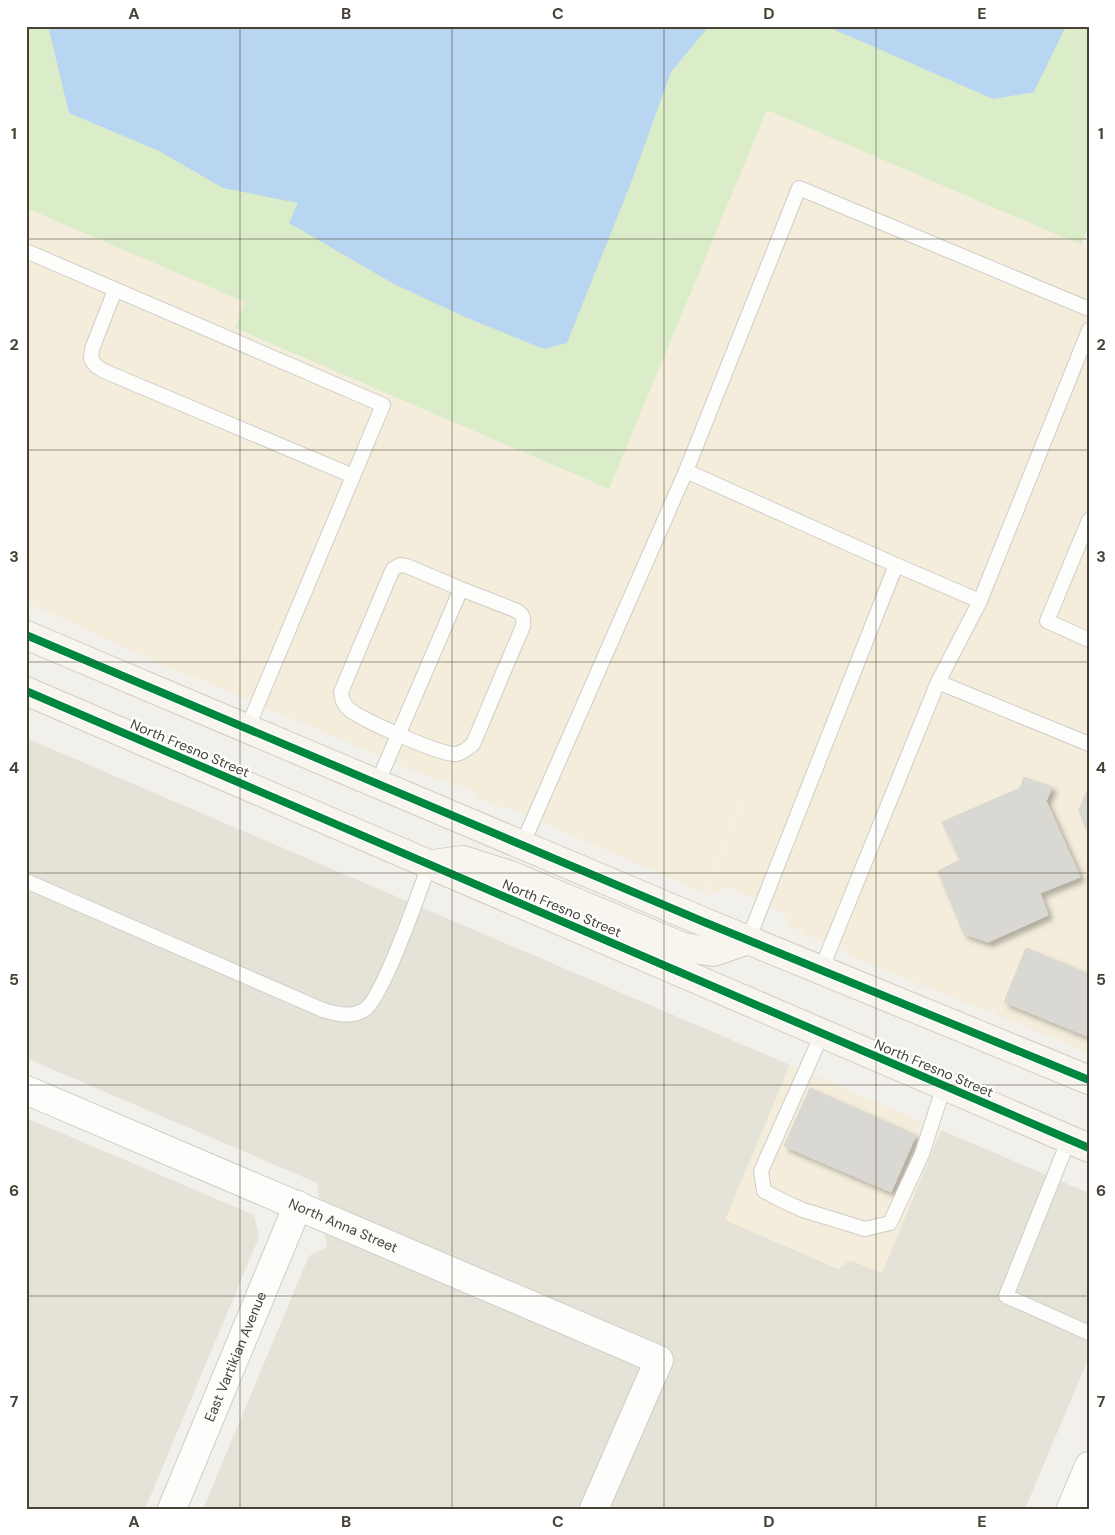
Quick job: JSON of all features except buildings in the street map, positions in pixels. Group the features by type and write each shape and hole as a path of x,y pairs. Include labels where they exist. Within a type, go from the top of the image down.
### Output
{"main road":[{"path":"26,635 748,940 1089,1080"},
{"name":"North Fresno Street","path":"26,691 1079,1143"},
{"path":"429,865 463,860 510,875 683,947 713,952 748,940"}],"street":[{"name":"North Anna Street","path":"26,1090 659,1360 594,1509"},
{"name":"East Vartikian Avenue","path":"172,1509 298,1205"},
{"path":"1071,1509 1089,1466"}],"lane":[{"path":"522,845 686,471 799,188 1089,309"},
{"path":"26,251 383,405 247,729"},
{"path":"115,290 92,349 91,358 96,366 353,476"},
{"path":"821,970 938,682 980,601 1089,330"},
{"path":"686,471 980,601"},
{"path":"1089,520 1047,621 1089,640"},
{"path":"748,940 896,564"},
{"path":"400,565 407,566 461,589 522,613 524,619 523,626 473,744 464,751 455,754 446,753 399,734 354,713 342,701 341,692 393,569 400,565"},
{"path":"377,784 461,589"},
{"path":"938,682 1089,744"},
{"path":"26,881 324,1010 352,1016 366,1009 372,1002 394,957 429,865"},
{"path":"822,1034 761,1170 764,1191 783,1202 803,1210 865,1228 890,1223 922,1154 944,1086"},
{"path":"1079,1143 1006,1296 1089,1333"}],"shaded area":[{"path":"767,110 1089,248 1089,1053 994,1014 996,1009 991,1006 989,1012 850,956 845,951 811,937 801,936 803,930 797,928 795,934 792,932 784,913 728,887 707,896 704,895 791,687 703,892 506,807 499,807 478,798 472,790 460,785 449,786 452,780 446,778 443,783 160,664 26,602 26,208 246,302 235,328 608,489"},
{"path":"26,738 790,1065 726,1220 838,1268 850,1260 882,1273 941,1130 1089,1193 1089,1357 1025,1509 203,1509 309,1256 327,1247 317,1183 26,1058"},
{"path":"790,1065 941,1130 882,1273 850,1260 838,1269 725,1220"},
{"path":"26,1118 254,1215 259,1237 145,1509 26,1509"}],"green space":[{"path":"26,26 1089,26 1089,226 1081,245 767,110 609,489 235,328 245,302 26,208"}],"water":[{"path":"48,26 709,26 671,72 631,183 567,343 544,349 465,317 394,284 289,223 298,203 223,188 159,151 69,113"},
{"path":"826,26 1066,26 1034,92 993,99"}],"cycle path":[{"path":"26,635 704,922 1089,1080"},
{"path":"26,691 1089,1148"}]}
